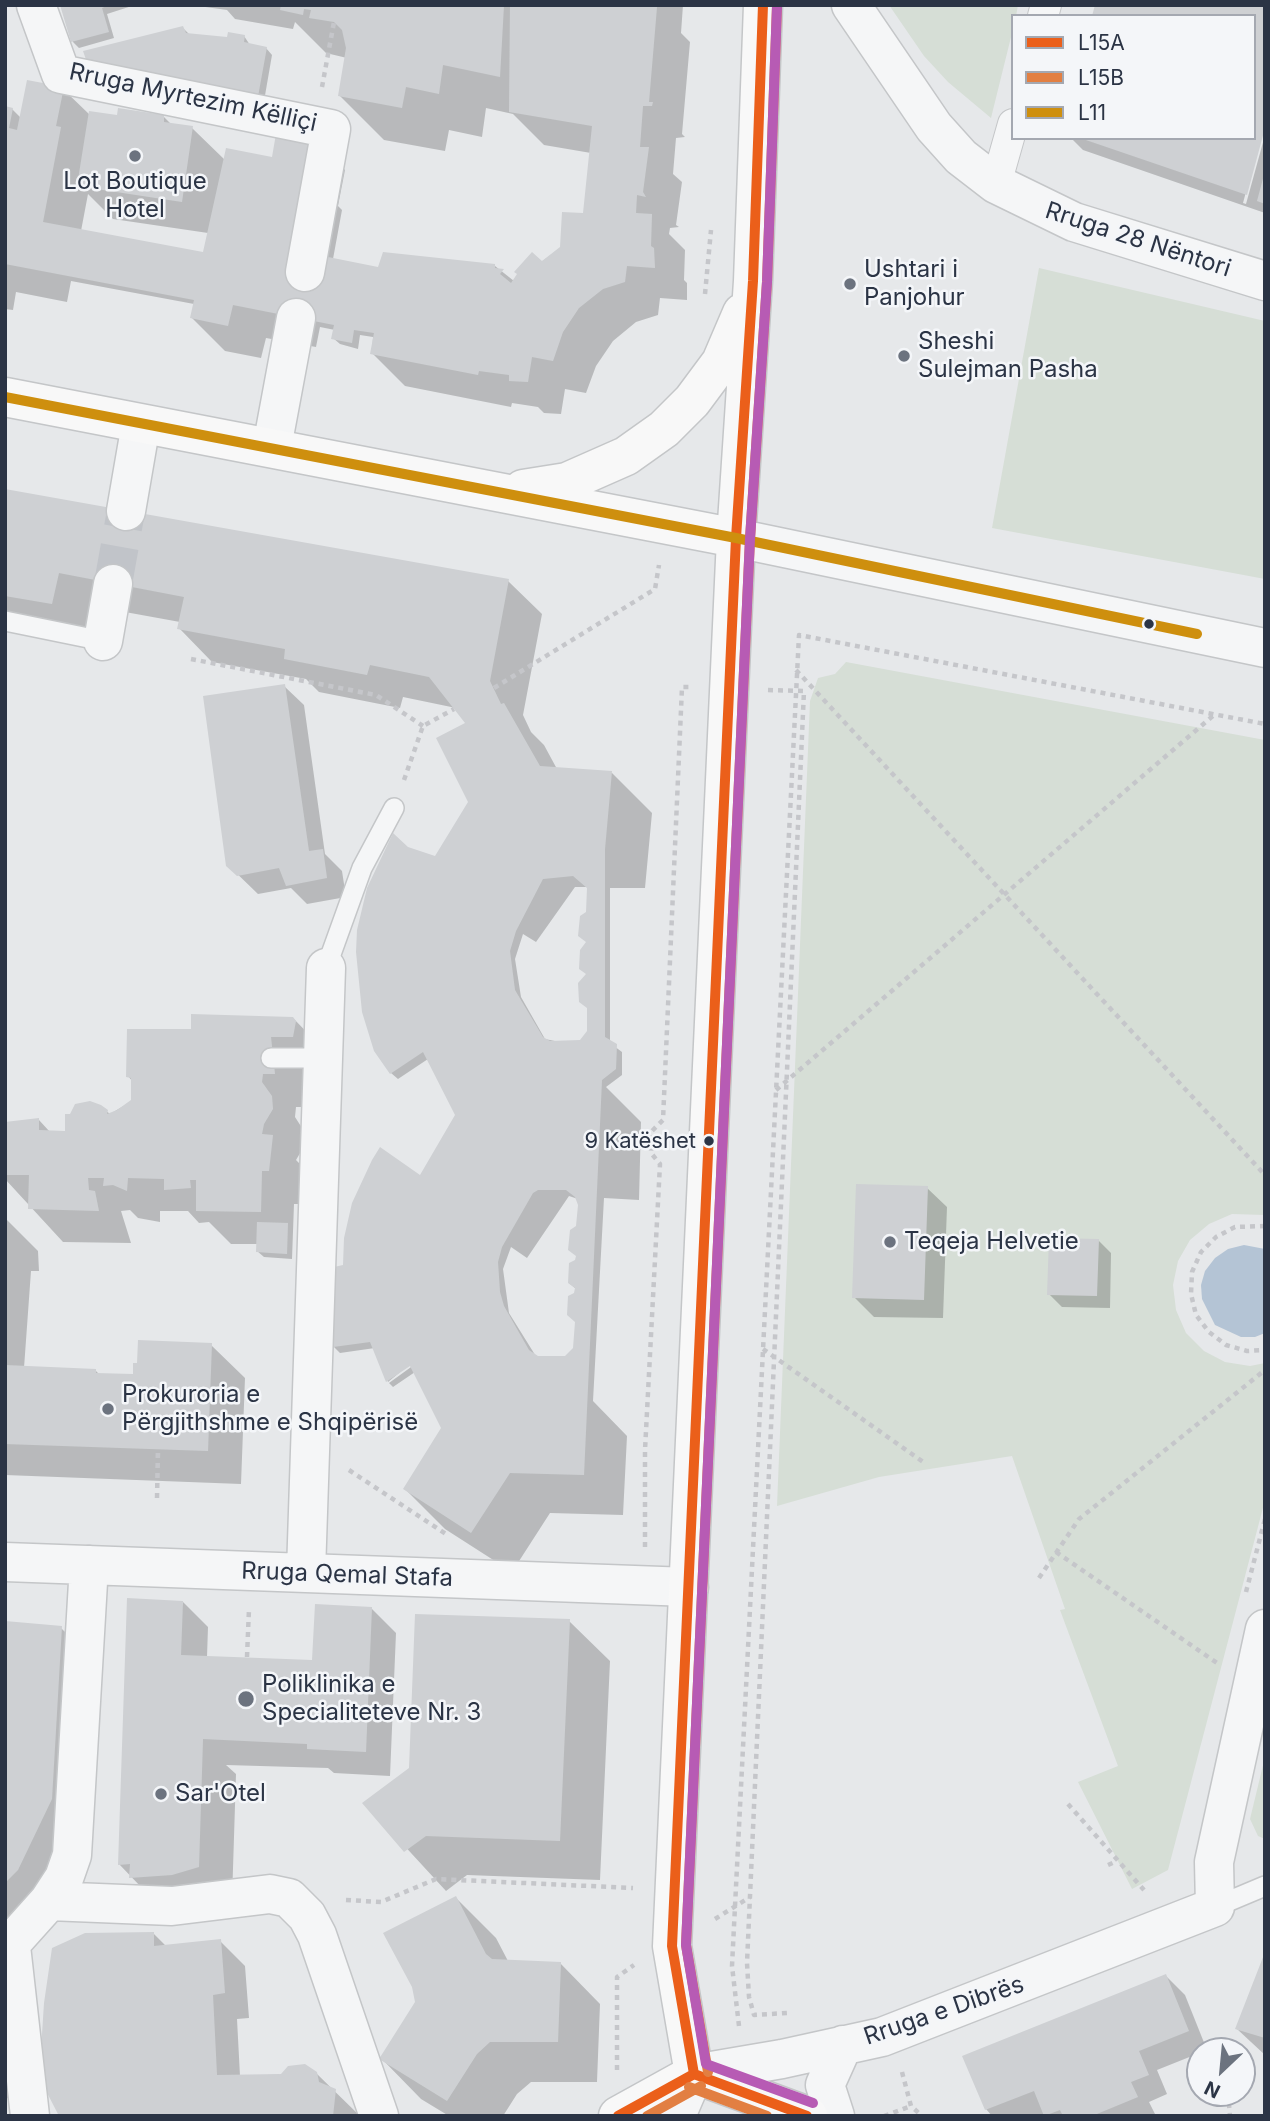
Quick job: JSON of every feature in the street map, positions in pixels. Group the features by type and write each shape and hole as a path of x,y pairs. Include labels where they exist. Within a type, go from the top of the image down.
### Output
{"main road":[{"path":"763,5 753,281 736,538 672,1946 694,2074 808,2116"},
{"path":"504,492 567,482 626,456 664,429 692,401 721,362 753,281"},
{"path":"5,397 736,538"},
{"name":"Rruga e Dibrës","path":"617,2098 694,2074"}],"street":[{"name":"Rruga Myrtezim Këlliçi","path":"36,5 61,75 331,128 305,272"},
{"name":"Rruga 28 Nëntori","path":"851,5 934,127 961,157 996,184 1029,203 1074,222 1265,281"},
{"path":"996,184 1011,131"},
{"path":"272,447 296,318"},
{"path":"126,511 141,424"},
{"path":"736,538 1265,648"},
{"path":"103,641 113,584"},
{"path":"306,1572 327,968"},
{"name":"Rruga Qemal Stafa","path":"5,1562 689,1587"},
{"path":"30,2116 8,1948 49,1901 64,1878 72,1855 89,1565"},
{"path":"1215,1907 1214,1862 1265,1629"},
{"path":"49,1901 172,1906 270,1894 289,1898 307,1916 317,1935 379,2116"},
{"name":"Rruga e Dibrës","path":"694,2074 843,2045 931,2020 1215,1907"},
{"path":"835,2116 825,2085 843,2045"},
{"path":"676,2116 694,2074"}],"lane":[{"path":"5,621 103,641"},
{"path":"327,968 362,869 394,808"},
{"path":"271,1058 324,1058"},
{"name":"Rruga e Dibrës","path":"1215,1907 1265,1886"}],"path":[{"path":"322,90 334,22"},
{"path":"704,304 711,225"},
{"path":"494,688 654,589"},
{"path":"740,2033 732,1966 795,669 799,635 1265,724"},
{"path":"191,659 376,695 423,726"},
{"path":"795,669 1265,1175"},
{"path":"646,1586 645,1450 660,1164 651,1153 652,1131 663,1120 682,687"},
{"path":"794,2013 754,2015 749,1997 747,1963 804,691"},
{"path":"394,808 423,726 454,709"},
{"path":"775,1090 1214,715"},
{"path":"1265,1226 1235,1227 1216,1237 1201,1252 1192,1272 1191,1293 1196,1315 1209,1332 1226,1345 1247,1351 1265,1350"},
{"path":"762,1349 926,1464"},
{"path":"1039,1578 1079,1519 1265,1370"},
{"path":"311,1445 460,1543"},
{"path":"156,1498 158,1449"},
{"path":"1246,1594 1265,1519"},
{"path":"1056,1552 1227,1670"},
{"path":"247,1657 248,1633"},
{"path":"1068,1804 1144,1890"},
{"path":"1108,1865 1118,1861"},
{"path":"289,1898 381,1902 436,1879 638,1888 637,1901"},
{"path":"1132,1895 1155,1886"},
{"path":"636,1952 636,1964"},
{"path":"617,1977 617,2098"},
{"path":"898,2064 911,2106 922,2116"},
{"path":"884,2116 911,2106"}],"shaded area":[{"path":"889,5 1018,5 1016,14 1011,14 1011,37 991,118 948,82 924,56"},
{"path":"1039,268 1265,321 1265,579 992,528"},
{"path":"846,662 1265,740 1265,1215 1232,1214 1209,1224 1190,1240 1178,1261 1173,1285 1176,1310 1186,1333 1204,1351 1225,1362 1250,1366 1265,1363 1265,1500 1168,1870 1132,1889 1078,1782 1118,1766 1060,1610 1065,1609 1012,1456 879,1477 777,1506 810,701 818,678 835,674"},
{"path":"1265,1757 1265,1839 1258,1836 1250,1819"}],"water":[{"path":"1244,1245 1265,1249 1265,1333 1255,1337 1241,1337 1215,1325 1202,1299 1201,1285 1205,1271 1215,1258 1228,1249"}],"building":[{"path":"60,5 109,5 102,8 109,32 71,42"},
{"path":"281,5 504,5 500,77 443,65 439,94 406,87 402,108 338,96 346,48 342,30 334,22 309,18 311,10 304,9 303,15 280,10"},
{"path":"510,5 657,7 649,102 653,102 652,106 643,106 640,147 649,147 643,192 646,197 637,195 636,213 652,214 651,246 654,248 655,268 627,266 625,282 603,289 579,308 563,332 553,361 532,357 528,382 509,381 509,375 479,371 478,375 370,354 374,333 354,330 352,343 331,339 334,325 233,305 228,326 190,318 194,300 5,264 5,106 13,108 9,128 17,130 27,80 64,87 56,126 61,127 43,222 203,252 226,148 272,157 277,128 312,135 323,256 378,267 383,252 495,264 495,268 504,269 500,274 511,283 517,274 514,272 532,252 542,261 560,247 562,212 583,213 592,126 509,112"},
{"path":"1095,5 1265,5 1265,128 1247,195 1086,140 1256,140 1256,14 1093,14"},
{"path":"183,26 186,33 227,37 228,32 245,35 244,42 267,47 257,102 91,74 83,51"},
{"name":"Lot Boutique Hotel","path":"118,108 164,115 164,122 193,126 182,202 77,186 89,111 117,115"},
{"path":"1265,175 1265,204 1257,201"},
{"path":"5,489 509,579 490,681 501,704 504,703 540,766 612,771 605,849 605,1037 617,1044 616,1069 602,1080 584,1475 510,1473 471,1533 403,1489 441,1428 410,1366 386,1382 370,1342 333,1347 334,1267 343,1265 344,1238 352,1203 372,1160 380,1147 420,1175 455,1115 423,1052 390,1074 374,1051 362,1012 356,952 357,930 367,888 393,833 408,847 435,856 468,802 436,738 465,723 429,677 370,665 367,675 284,659 285,649 177,629 184,597 59,573 52,604 5,596","holes":["573,876 587,888 586,912 580,916 578,936 586,942 580,950 579,969 586,974 578,983 579,1002 587,1008 587,1031 580,1040 550,1041 543,1037 515,990 510,951 516,931 543,879","538,1190 566,1190 575,1197 578,1205 576,1226 570,1230 568,1250 576,1256 575,1260 569,1263 568,1283 575,1288 574,1293 568,1296 567,1315 575,1322 573,1348 565,1356 538,1356 529,1350 504,1306 500,1292 498,1262 502,1247 533,1193"]},
{"path":"285,684 309,851 323,849 327,878 286,886 279,868 237,876 226,866 203,696"},
{"path":"191,1014 293,1017 296,1021 293,1037 271,1037 275,1074 263,1074 262,1082 272,1096 273,1109 264,1124 262,1134 273,1135 269,1171 262,1171 261,1212 196,1211 196,1180 190,1180 191,1188 164,1190 164,1179 128,1178 127,1191 113,1185 103,1186 104,1178 88,1178 89,1190 95,1191 99,1211 28,1209 29,1175 5,1175 5,1122 39,1118 39,1130 65,1131 65,1114 70,1114 75,1104 90,1101 108,1110 107,1114 117,1110 131,1100 131,1078 126,1077 127,1029 191,1029"},
{"name":"Teqeja Helvetie","path":"856,1184 928,1186 924,1300 852,1298"},
{"path":"257,1222 288,1223 287,1254 256,1252"},
{"path":"1049,1238 1099,1239 1097,1296 1047,1295"},
{"name":"Prokuroria e Përgjithshme e Shqipërisë","path":"138,1340 212,1343 208,1451 5,1444 5,1365 96,1369 96,1373 133,1374 133,1363 137,1363"},
{"name":"Poliklinika e Specialiteteve Nr. 3","path":"127,1598 183,1601 181,1655 312,1660 315,1604 372,1607 366,1752 307,1749 307,1744 203,1739 199,1867 172,1875 129,1878 130,1864 118,1865"},
{"path":"415,1614 570,1619 560,1841 426,1836 404,1852 362,1803 409,1768"},
{"path":"5,1621 62,1626 52,1799 18,1870 5,1883"},
{"path":"456,1896 486,1954 492,1959 561,1962 558,2042 490,2042 477,2054 447,2101 379,2059 415,2002 412,1987 383,1933"},
{"path":"154,1932 154,1946 221,1939 225,1993 213,1995 217,2075 281,2074 288,2066 305,2064 317,2072 319,2082 336,2089 333,2116 59,2116 43,2085 41,2050 52,1948 85,1933"},
{"path":"1265,1952 1265,2038 1235,2029"},
{"path":"1166,1974 1189,2031 1139,2051 1149,2075 1131,2082 1138,2097 1092,2116 1063,2116 1060,2110 1044,2116 1034,2091 985,2110 962,2056"}],"tunnel":[{"path":"113,584 126,511"}],"transit line":[{"name":"L15A","path":"694,2074 672,1946 736,538 753,281 763,5"},
{"name":"L15B","path":"708,2072 686,1945 750,539 767,282 777,6"},
{"path":"777,6 767,282 750,539 686,1945 706,2064 813,2103"},
{"name":"L11","path":"5,397 736,538 1197,634"},
{"name":"L15A","path":"694,2074 807,2116"},
{"name":"L15A","path":"618,2116 694,2074"},
{"name":"L15B","path":"647,2116 701,2086"},
{"name":"L15B","path":"689,2087 767,2116"}],"place":[{"name":"Lot Boutique Hotel","path":"135,156"},
{"name":"Ushtari i Panjohur","path":"850,284"},
{"name":"Sheshi Sulejman Pasha","path":"904,356"},
{"name":"9 Katëshet","path":"709,1141"},
{"name":"Teqeja Helvetie","path":"890,1242"},
{"name":"Prokuroria e Përgjithshme e Shqipërisë","path":"108,1409"},
{"name":"Poliklinika e Specialiteteve Nr. 3","path":"246,1699"},
{"name":"Sar'Otel","path":"161,1794"}]}
